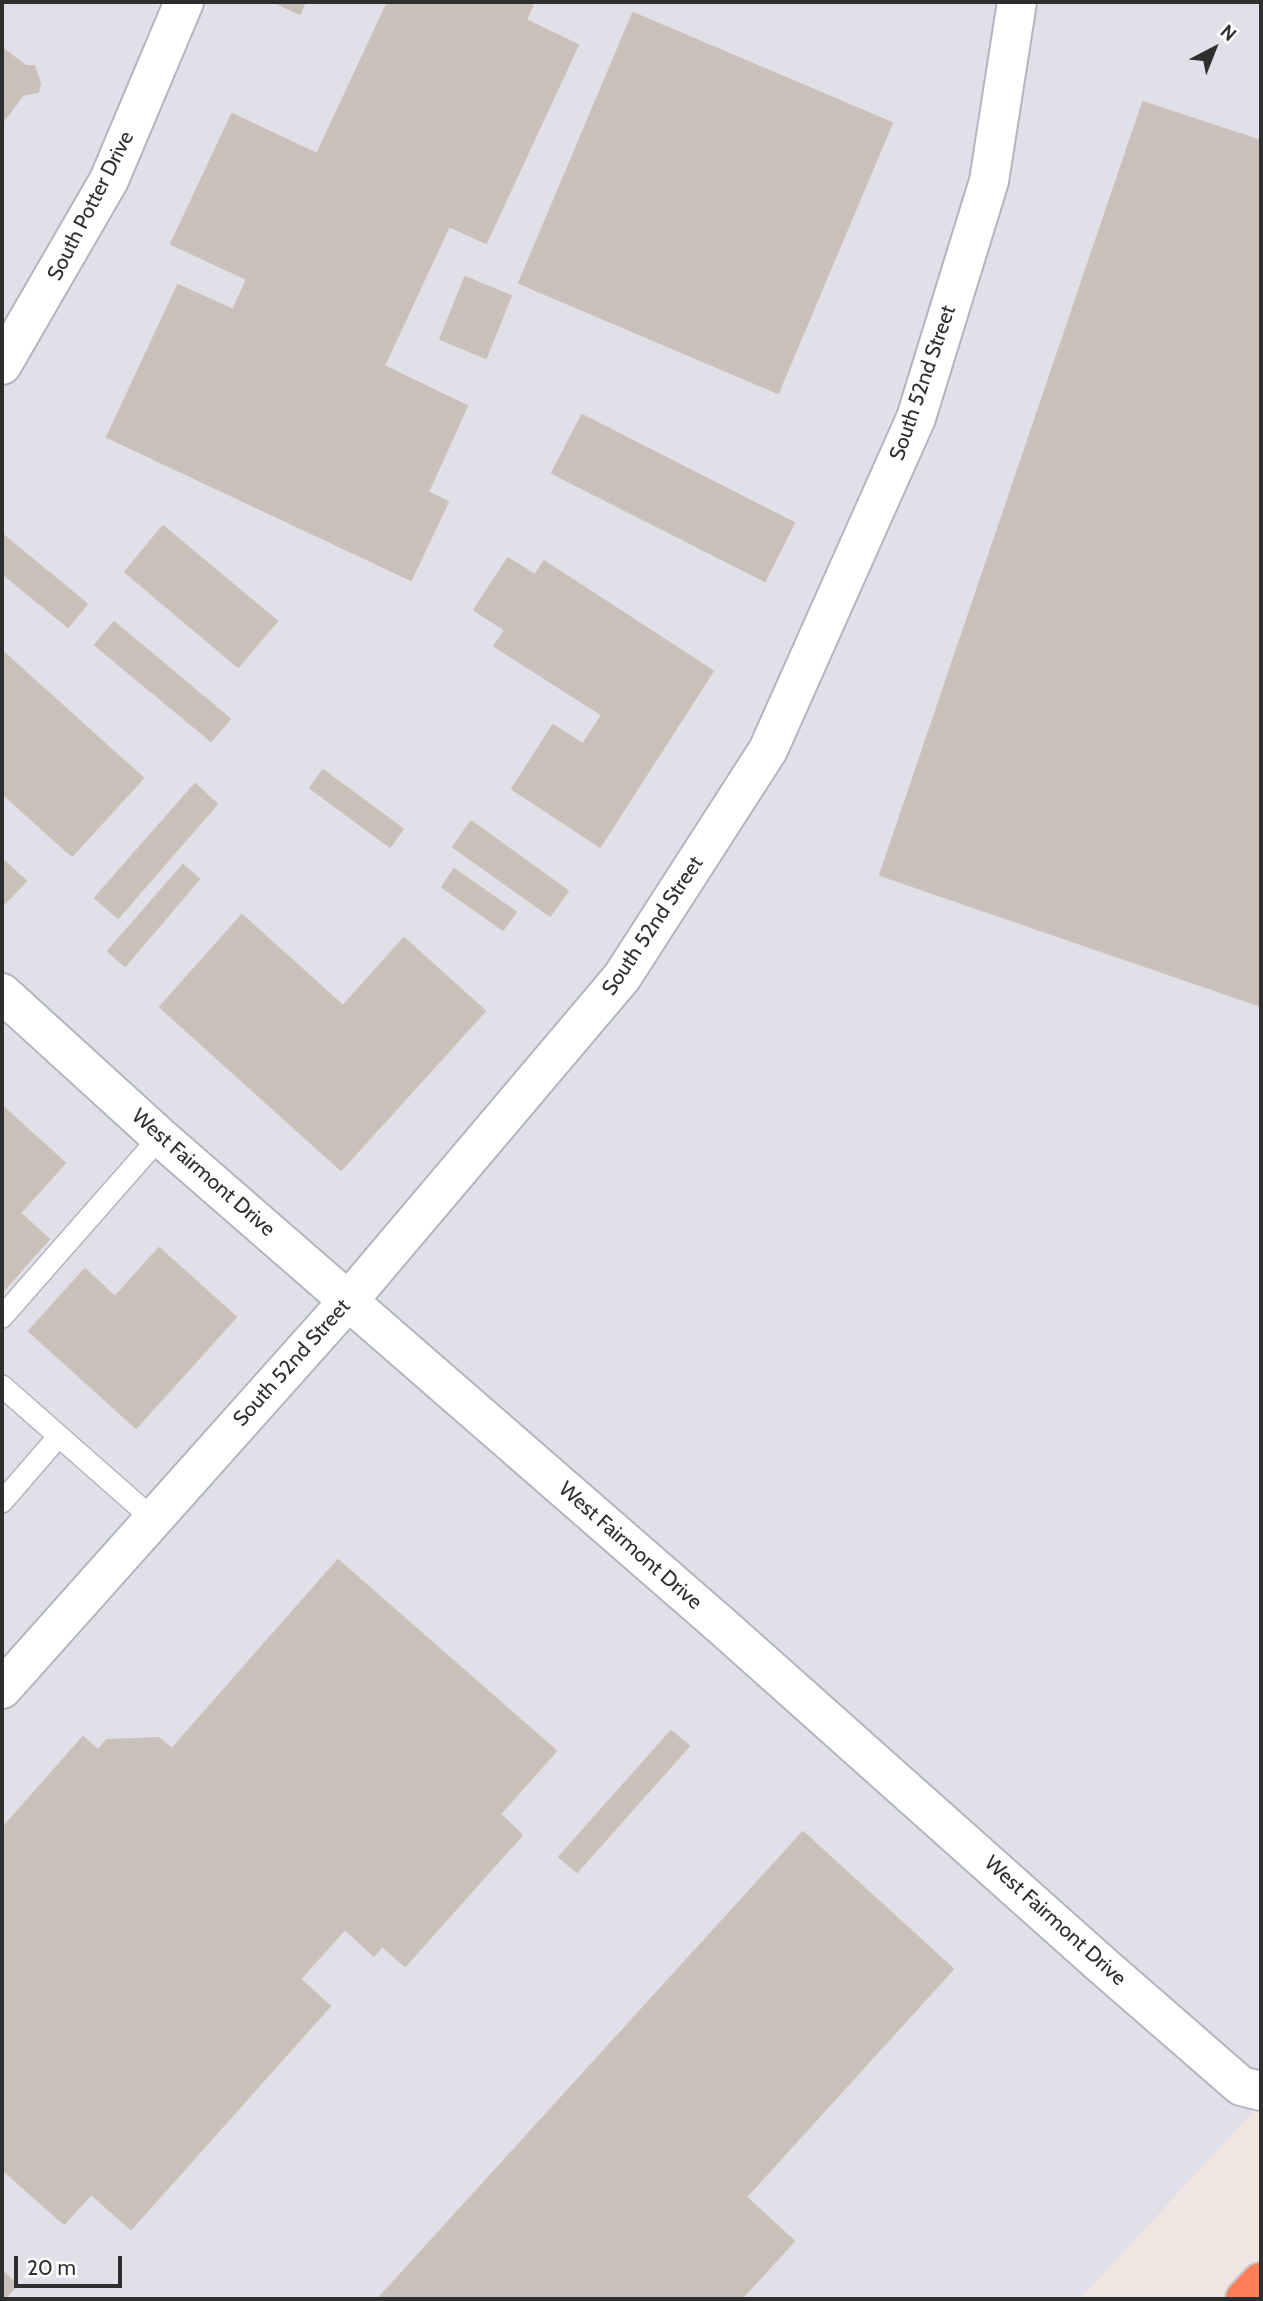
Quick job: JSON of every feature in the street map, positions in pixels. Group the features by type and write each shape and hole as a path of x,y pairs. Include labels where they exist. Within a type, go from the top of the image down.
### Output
{"highway":[{"path":"1245,2299 1261,2282"}],"street":[{"name":"South Potter Drive","path":"2,365 109,180 184,2"},
{"name":"South 52nd Street","path":"2,1689 349,1300 622,977 768,750 916,418 989,181 1017,2"},
{"name":"West Fairmont Drive","path":"2,993 160,1137 349,1300 1241,2086 1261,2091"}],"lane":[{"path":"2,1317 160,1137"},
{"path":"2,1386 153,1519"},
{"path":"2,1502 59,1436"}],"shaded area":[{"path":"2,2 1261,2 1261,2103 1080,2299 2,2299"}],"building":[{"path":"274,2 305,2 300,14"},
{"path":"388,2 534,2 526,20 578,45 486,243 449,226 384,366 467,406 428,492 448,502 411,580 107,437 178,285 233,310 247,279 171,244 232,114 317,154"},
{"path":"633,13 892,123 778,393 519,283"},
{"path":"2,48 26,66 34,66 40,83 38,92 23,95 2,123"},
{"path":"1143,102 1261,141 1261,1006 880,875"},
{"path":"465,277 511,296 486,358 440,339"},
{"path":"582,415 794,523 765,581 552,473"},
{"path":"163,526 277,621 238,667 125,572"},
{"path":"2,534 87,604 68,627 2,573"},
{"path":"508,558 535,575 544,561 713,671 600,847 512,789 553,725 583,744 602,715 494,646 505,630 474,610"},
{"path":"114,622 230,719 211,741 95,645"},
{"path":"2,651 143,778 72,856 2,793"},
{"path":"323,770 403,829 390,847 310,788"},
{"path":"195,784 217,804 118,918 95,898"},
{"path":"471,821 568,891 550,916 453,847"},
{"path":"2,859 26,881 5,903 2,900"},
{"path":"183,865 199,879 125,966 108,951"},
{"path":"454,869 516,912 503,930 442,887"},
{"path":"242,915 343,1006 404,938 485,1011 341,1170 160,1007"},
{"path":"2,1106 65,1163 20,1213 49,1239 2,1292"},
{"path":"159,1248 236,1317 136,1428 29,1331 85,1269 115,1297"},
{"path":"338,1560 556,1751 500,1814 522,1835 405,1966 382,1946 374,1956 345,1929 300,1979 330,2006 131,2229 91,2194 64,2224 2,2169 2,1829 83,1737 98,1750 107,1740 159,1738 172,1749"},
{"path":"671,1731 689,1746 577,1872 559,1857"},
{"path":"803,1832 953,1969 746,2197 794,2241 741,2299 378,2299"},
{"path":"2,2271 17,2285 4,2299 2,2299"}]}
